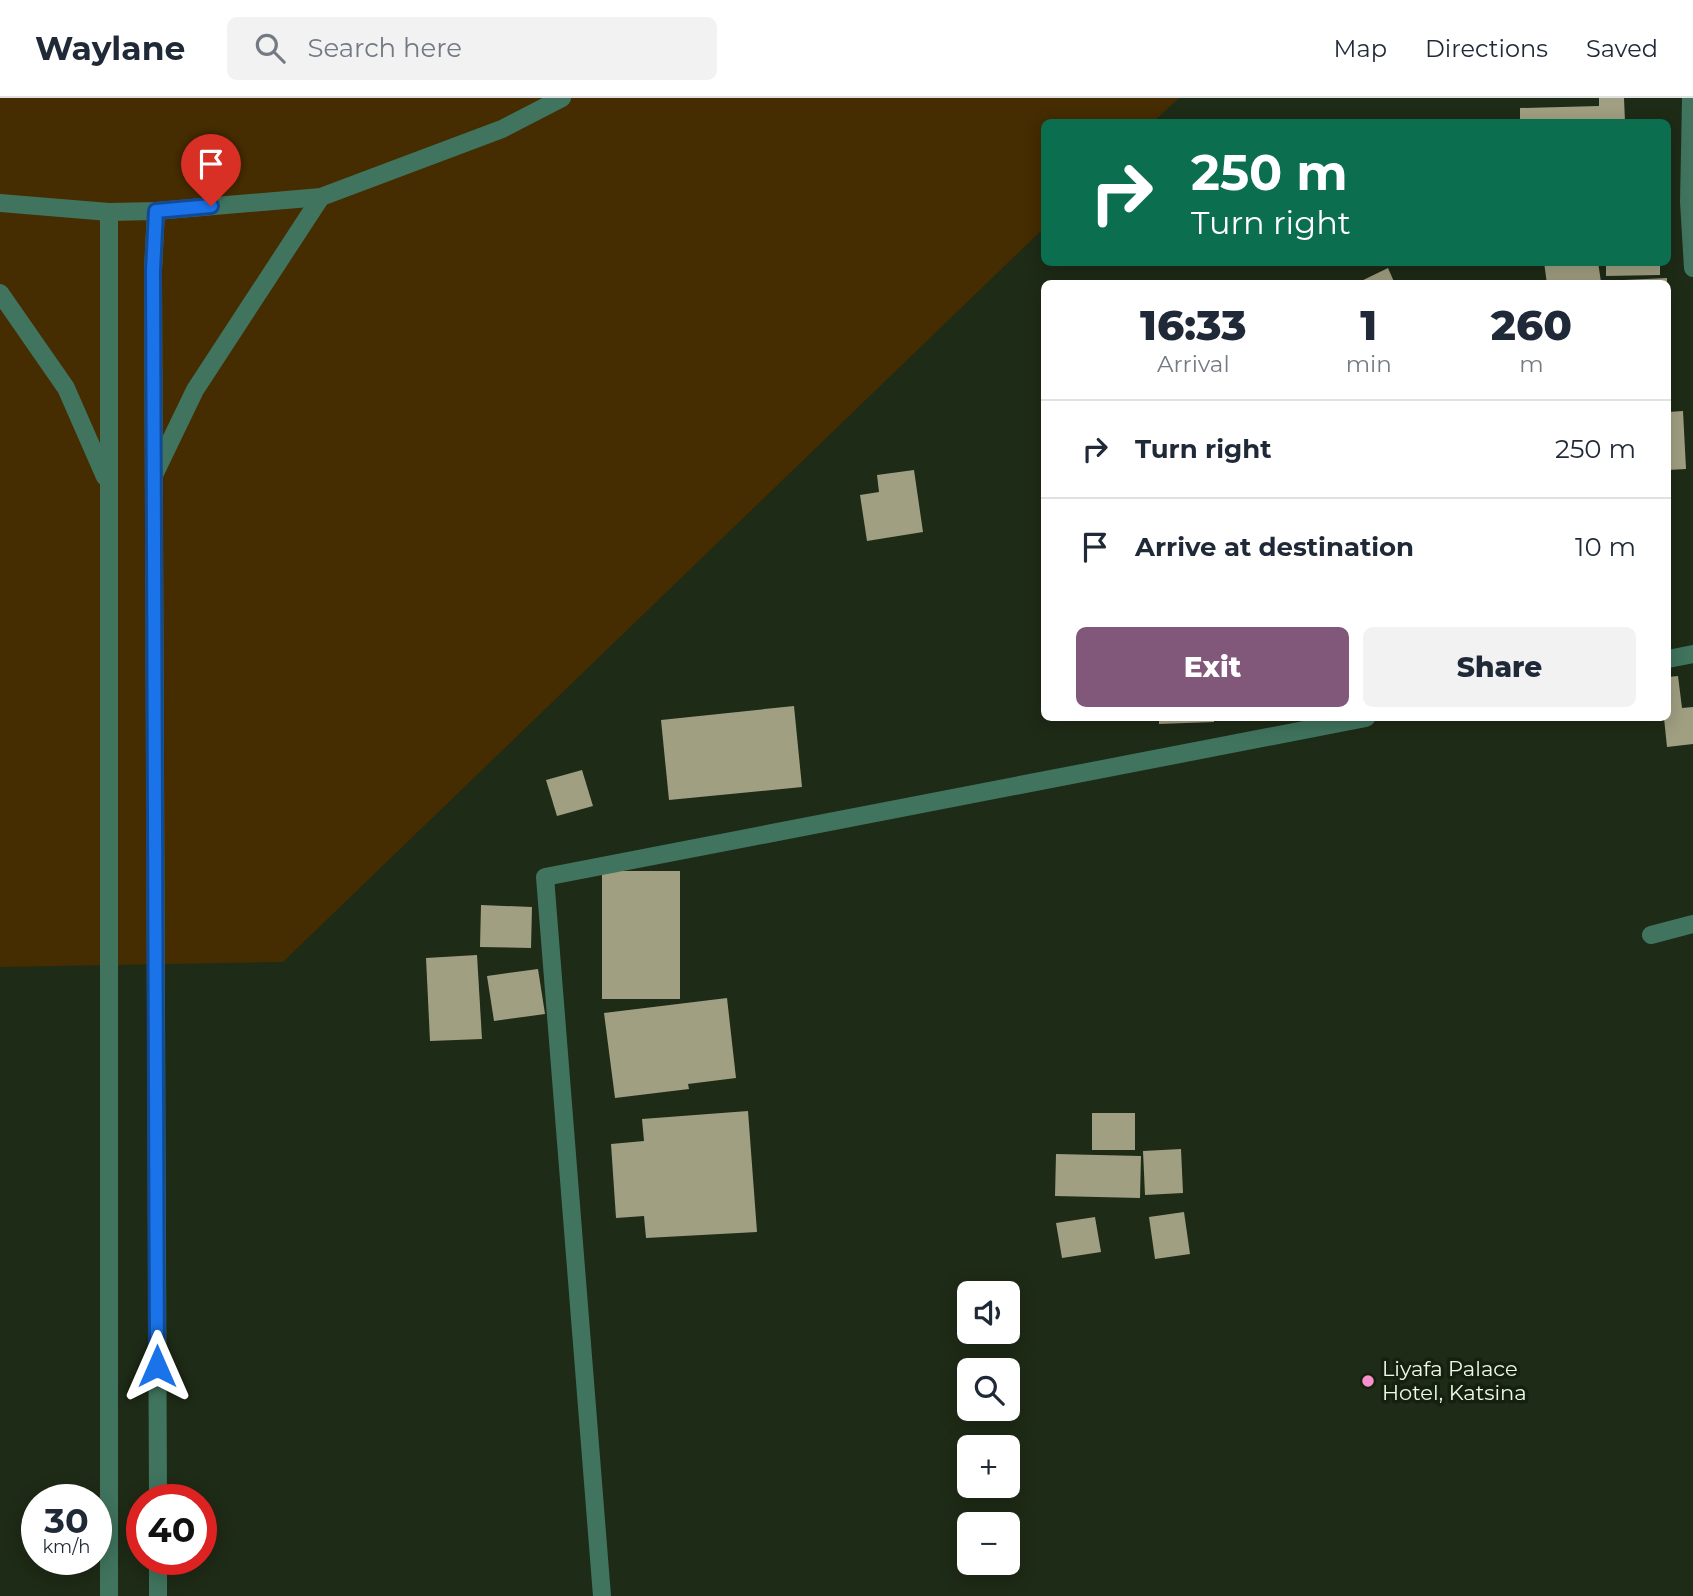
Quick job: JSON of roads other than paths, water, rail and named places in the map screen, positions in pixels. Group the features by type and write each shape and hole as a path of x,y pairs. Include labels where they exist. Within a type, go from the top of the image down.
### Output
{"street":[{"path":"0,203 109,212 156,211 321,197 502,129 562,98"},
{"path":"1691,98 1693,268"},
{"path":"153,476 195,390 321,197"},
{"path":"156,211 153,270 153,476 158,1484"},
{"path":"109,212 109,1596"},
{"path":"0,293 66,388 108,484"},
{"path":"1671,658 1693,654"},
{"path":"602,1596 545,877 1351,721"},
{"path":"1651,935 1693,924"},
{"path":"158,1575 158,1596"}],"place":[{"name":"Liyafa Palace Hotel, Katsina","path":"1368,1381"}]}
